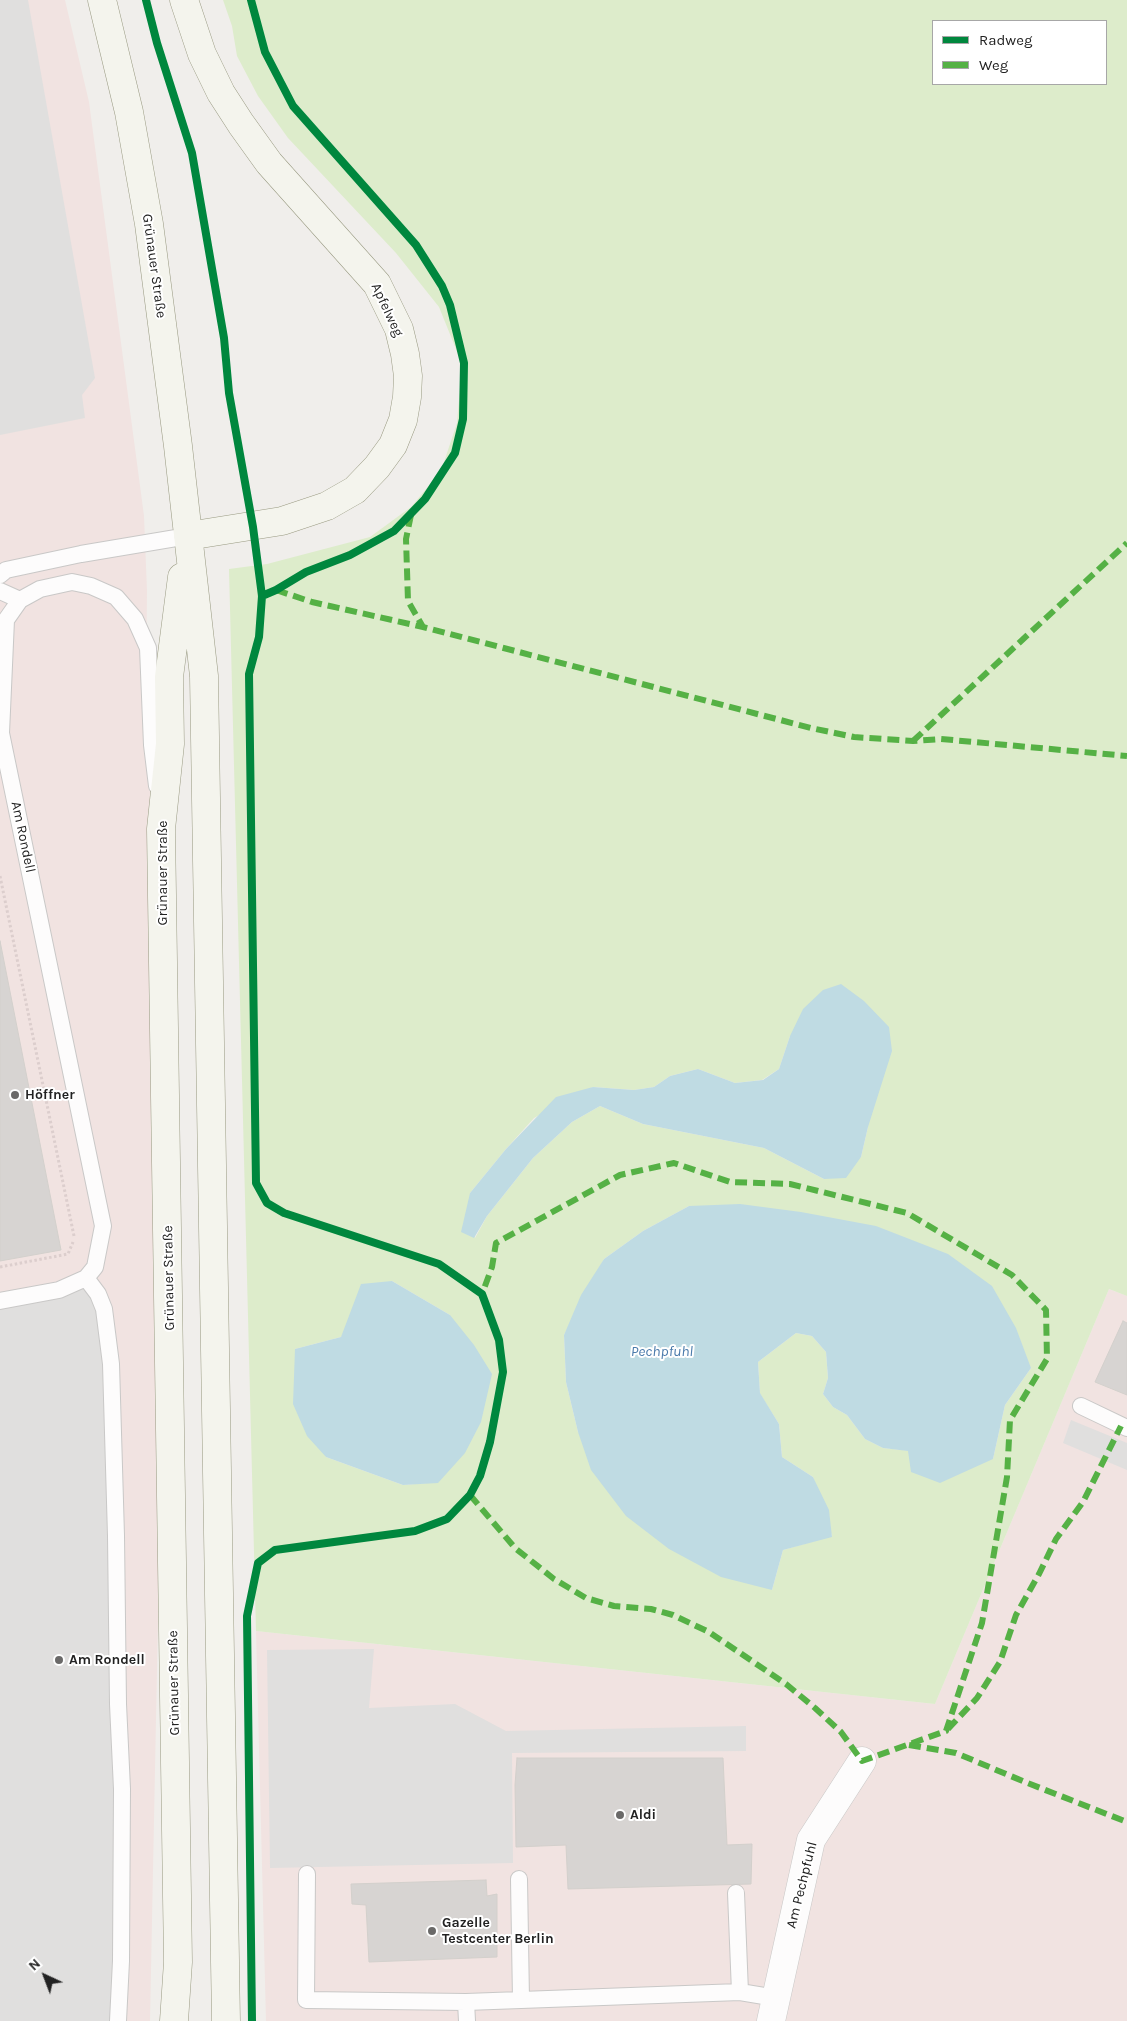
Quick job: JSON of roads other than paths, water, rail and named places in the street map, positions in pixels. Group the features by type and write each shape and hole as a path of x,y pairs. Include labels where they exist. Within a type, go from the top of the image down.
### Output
{"main road":[{"name":"Grünauer Straße","path":"102,0 129,112 149,224 188,536 204,686 226,2021"},
{"name":"Apfelweg","path":"184,0 202,54 242,124 270,163 377,284 399,329 408,376 403,420 392,445 377,468 355,490 327,506 282,521 188,536"},
{"name":"Grünauer Straße","path":"174,2021 178,1962 162,829 170,744 169,677 188,536"}],"street":[{"name":"Am Pechpfuhl","path":"774,2010 811,1840 862,1761"}],"lane":[{"path":"0,575 6,570 81,554 188,536"},
{"name":"Am Rondell","path":"90,1272 103,1226 1,730 6,620 20,600 40,589 72,582 91,586 116,597 135,619 148,648 152,745 162,829"},
{"path":"0,592 20,600"},
{"path":"0,1302 58,1290 90,1272 104,1309 111,1364 118,1704 122,1789 121,1961 118,2021"},
{"path":"1080,1406 1127,1428"},
{"path":"307,1874 306,2000 466,2002 740,1992 774,2010"},
{"path":"519,1879 521,2000"},
{"path":"736,1893 740,1992"},
{"path":"466,2002 468,2021"}],"water":[{"path":"841,984 864,1001 889,1027 892,1051 868,1127 861,1157 846,1178 824,1179 764,1148 643,1124 600,1106 572,1122 533,1158 487,1216 474,1238 461,1232 470,1193 506,1149 556,1097 593,1087 634,1090 654,1087 670,1076 698,1069 735,1083 763,1080 779,1069 790,1036 803,1009 823,990"},
{"name":"Pechpfuhl","path":"740,1204 801,1212 876,1226 948,1254 992,1286 1016,1328 1031,1368 1005,1405 993,1459 940,1483 911,1472 908,1451 883,1448 865,1439 847,1415 833,1407 823,1394 828,1378 826,1352 812,1336 796,1333 758,1362 760,1393 779,1424 782,1457 813,1477 829,1510 832,1537 783,1550 772,1590 721,1577 669,1549 626,1516 591,1470 578,1432 566,1382 564,1335 581,1295 604,1259 643,1231 689,1206"},
{"path":"392,1281 450,1315 474,1345 492,1374 481,1422 465,1453 438,1483 403,1485 326,1457 307,1436 293,1404 295,1349 341,1337 361,1284"}],"place":[{"name":"Höffner","path":"15,1095"},
{"name":"Am Rondell","path":"59,1660"},
{"name":"Aldi","path":"620,1815"},
{"name":"Gazelle Testcenter Berlin","path":"432,1931"}]}
